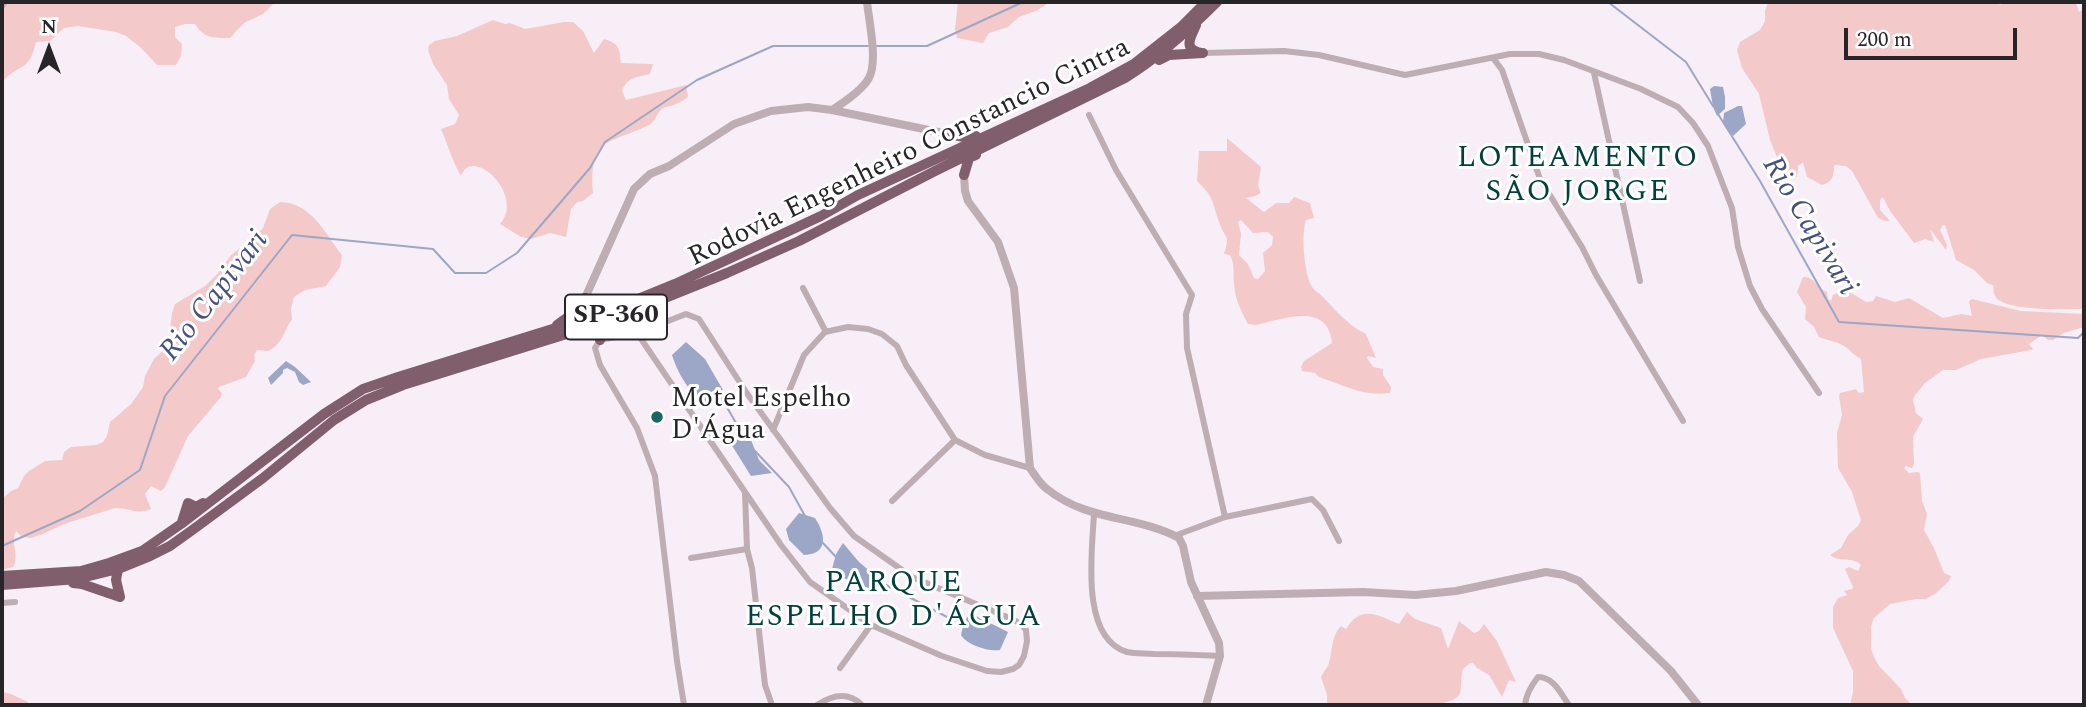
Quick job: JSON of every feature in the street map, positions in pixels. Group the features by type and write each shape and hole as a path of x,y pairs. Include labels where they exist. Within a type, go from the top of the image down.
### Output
{"highway":[{"name":"Rodovia Engenheiro Constancio Cintra","path":"2,585 77,579 118,569 150,556 170,546 262,478 334,420 366,400 403,385 560,337 727,273 799,241 1009,124 1090,88 1134,64 1181,27 1206,2"},
{"name":"Rodovia Engenheiro Constancio Cintra","path":"2,576 81,571 142,551 181,524 188,503 200,506 229,483 255,469 331,409 363,389 604,313 675,284 933,166 1005,137 1125,78 1145,65 1217,2"},
{"path":"1198,21 1189,45 1193,51 1203,54"},
{"path":"1125,78 1169,55 1203,54"},
{"path":"948,135 970,138 1009,124"},
{"path":"933,166 958,142 948,135"},
{"path":"964,175 969,158 1005,137"},
{"path":"933,166 960,161 964,175"},
{"path":"600,340 603,330 610,324 634,316 687,289"},
{"path":"585,298 585,309 589,313 604,313"},
{"path":"547,331 572,314 585,298"},
{"path":"560,337 589,332 596,334 600,340"},
{"path":"42,583 82,584 120,597 116,580 118,569"}],"street":[{"path":"832,110 869,78 873,61 867,2"},
{"path":"1203,54 1284,51 1319,55 1405,75 1524,53 1539,54 1564,60 1641,89 1678,107 1709,146 1732,208 1738,247 1750,286 1762,309 1819,393"},
{"path":"1493,58 1502,70 1540,179 1682,422"},
{"path":"1594,73 1640,281"},
{"path":"585,298 634,189 650,174 669,166 734,124 771,111 808,107 948,135"},
{"path":"1089,115 1116,170 1192,295 1186,314 1187,348 1225,517"},
{"path":"964,175 968,201 998,242 1014,288 1030,468 1046,489 1082,510 1153,528 1179,538 1191,582 1217,635 1220,656 1206,705"},
{"path":"803,288 826,332"},
{"path":"637,333 781,545 810,582 871,625 942,656 986,671 1001,673 1019,665 1024,656 1026,630 1021,624 912,577 853,536 773,430 699,319 685,314 637,333 600,340 595,348 596,356 637,428 655,476 684,705"},
{"path":"773,430 804,355 826,332 848,327 868,329 882,334 897,346 906,365 955,440 985,455 1030,468"},
{"path":"892,501 955,440"},
{"path":"745,493 747,549 752,568 765,685 772,705"},
{"path":"1174,536 1225,517 1312,499 1324,510 1339,541"},
{"path":"1094,514 1094,611 1098,623 1115,647 1130,653 1220,656"},
{"path":"691,558 747,549"},
{"path":"1197,596 1363,592 1415,595 1456,591 1546,572 1564,575 1579,581 1671,671 1698,705"},
{"path":"2,603 15,603"},
{"path":"840,668 871,625"},
{"path":"1525,705 1538,677 1546,677 1569,705"},
{"path":"817,705 831,697 845,695 862,705"}],"shaded area":[{"path":"2,2 275,2 263,14 244,23 230,38 206,35 195,24 175,27 175,37 182,44 181,56 176,65 157,65 140,47 116,32 78,26 64,28 50,41 36,42 30,59 2,83"},
{"path":"958,2 1050,2 1019,17 1008,27 989,33 983,43 957,38 955,29"},
{"path":"1768,2 1997,2 2000,5 2004,2 2076,2 2079,12 2084,9 2084,309 2036,309 2000,301 1994,295 1993,285 1956,260 1945,225 1940,230 1947,245 1946,250 1930,229 1934,242 1925,239 1914,243 1883,197 1880,200 1880,210 1890,221 1878,218 1852,171 1846,166 1834,165 1832,178 1822,185 1807,177 1803,162 1798,166 1797,177 1785,177 1770,140 1759,94 1742,68 1737,50 1740,42 1760,30 1765,21"},
{"path":"493,20 525,29 573,22 583,31 594,53 604,39 618,47 621,63 653,64 650,74 633,78 627,83 622,91 626,100 686,85 688,97 663,108 649,125 612,140 598,152 594,161 593,193 577,202 571,209 566,237 550,233 531,239 521,237 500,224 506,213 502,188 485,170 475,166 467,168 461,176 441,129 455,124 459,115 449,99 447,85 433,64 429,45"},
{"path":"1227,138 1261,167 1258,186 1261,193 1246,198 1264,212 1276,203 1289,203 1294,197 1310,203 1314,218 1306,220 1304,226 1305,264 1309,281 1342,316 1366,334 1376,358 1367,358 1373,367 1383,369 1383,375 1391,387 1390,393 1362,392 1319,377 1315,373 1302,371 1304,361 1332,343 1329,330 1313,317 1291,317 1256,325 1248,324 1236,295 1232,258 1224,254 1226,236 1210,196 1197,181 1199,151 1227,151","holes":["1241,220 1253,233 1268,232 1273,237 1272,245 1263,253 1265,271 1258,279 1254,278 1248,264 1239,255 1241,234 1238,222"]},
{"path":"280,202 301,207 309,213 342,255 340,267 326,286 305,290 294,297 292,319 277,345 268,351 257,350 255,361 246,377 219,387 221,397 188,436 165,487 161,491 151,486 145,494 151,509 137,511 115,508 31,538 22,537 16,531 15,562 13,567 2,570 2,499 18,488 29,471 45,461 62,460 64,452 71,447 103,442 110,422 131,404 143,387 145,376 154,359 168,346 175,304 205,286 231,255 256,236 263,228 270,209"},
{"path":"1803,277 1810,278 1827,292 1831,301 1833,295 1845,289 1866,302 1873,301 1876,296 1895,302 1909,298 1943,318 1961,314 1972,316 1969,301 1972,299 2021,311 2084,314 2084,327 2064,333 2053,340 2042,335 2029,344 2033,349 2031,350 1981,359 1956,370 1943,370 1925,383 1915,395 1913,400 1916,413 1923,419 1913,437 1914,464 1912,468 1904,468 1909,473 1920,473 1922,501 1927,514 1924,530 1944,573 1951,576 1935,594 1926,599 1890,604 1874,618 1871,626 1871,649 1874,657 1912,705 1850,705 1853,671 1833,628 1833,607 1838,598 1847,595 1844,591 1853,587 1845,569 1849,567 1858,571 1861,565 1830,555 1841,548 1861,520 1852,492 1838,468 1837,433 1842,415 1840,393 1856,389 1859,393 1864,392 1861,359 1841,344 1819,337 1814,327 1805,319 1806,307 1797,292"},
{"path":"1407,612 1415,619 1441,628 1448,649 1459,621 1474,633 1484,624 1497,641 1516,682 1509,680 1502,697 1489,675 1470,663 1463,669 1460,693 1454,700 1436,705 1327,705 1321,677 1328,666 1333,640 1341,626 1346,629 1358,616 1364,614 1384,617 1399,624"},
{"path":"2,692 28,702 28,705 2,705"}],"water":[{"path":"1714,86 1723,87 1725,97 1725,109 1717,116 1710,89"},
{"path":"1742,106 1746,124 1733,136 1723,122 1724,113"},
{"path":"686,342 705,359 730,402 720,406 711,405 689,388 672,355"},
{"path":"286,361 311,382 303,385 295,372 287,368 271,385 268,378"},
{"path":"746,432 759,460 772,473 751,476 731,444"},
{"path":"799,513 815,518 823,536 822,547 812,554 804,555 789,540 786,529"},
{"path":"843,543 859,562 891,589 868,588 831,573 836,554"},
{"path":"970,613 1008,632 1000,650 979,647 964,639 961,635 964,622"}],"waterway":[{"name":"Rio Capivari","path":"877,46 927,46 1023,2"},
{"name":"Rio Capivari","path":"1608,2 1686,62 1713,106"},
{"name":"Rio Capivari","path":"2,546 80,511 140,470 165,396 292,235 433,249 455,273 486,273 517,253 590,168 605,142 697,80 773,46 868,46"},
{"name":"Rio Capivari","path":"1718,114 1760,181 1839,322 2078,338 2084,332"},
{"path":"725,404 743,435"},
{"path":"755,451 789,487 805,516"},
{"path":"823,543 836,557"},
{"path":"886,585 949,618"}],"place":[{"name":"Motel Espelho D'Água","path":"657,417"}],"district":[{"name":"LOTEAMENTO SÃO JORGE","path":"1578,177"},
{"name":"PARQUE ESPELHO D'ÁGUA","path":"894,602"}]}
